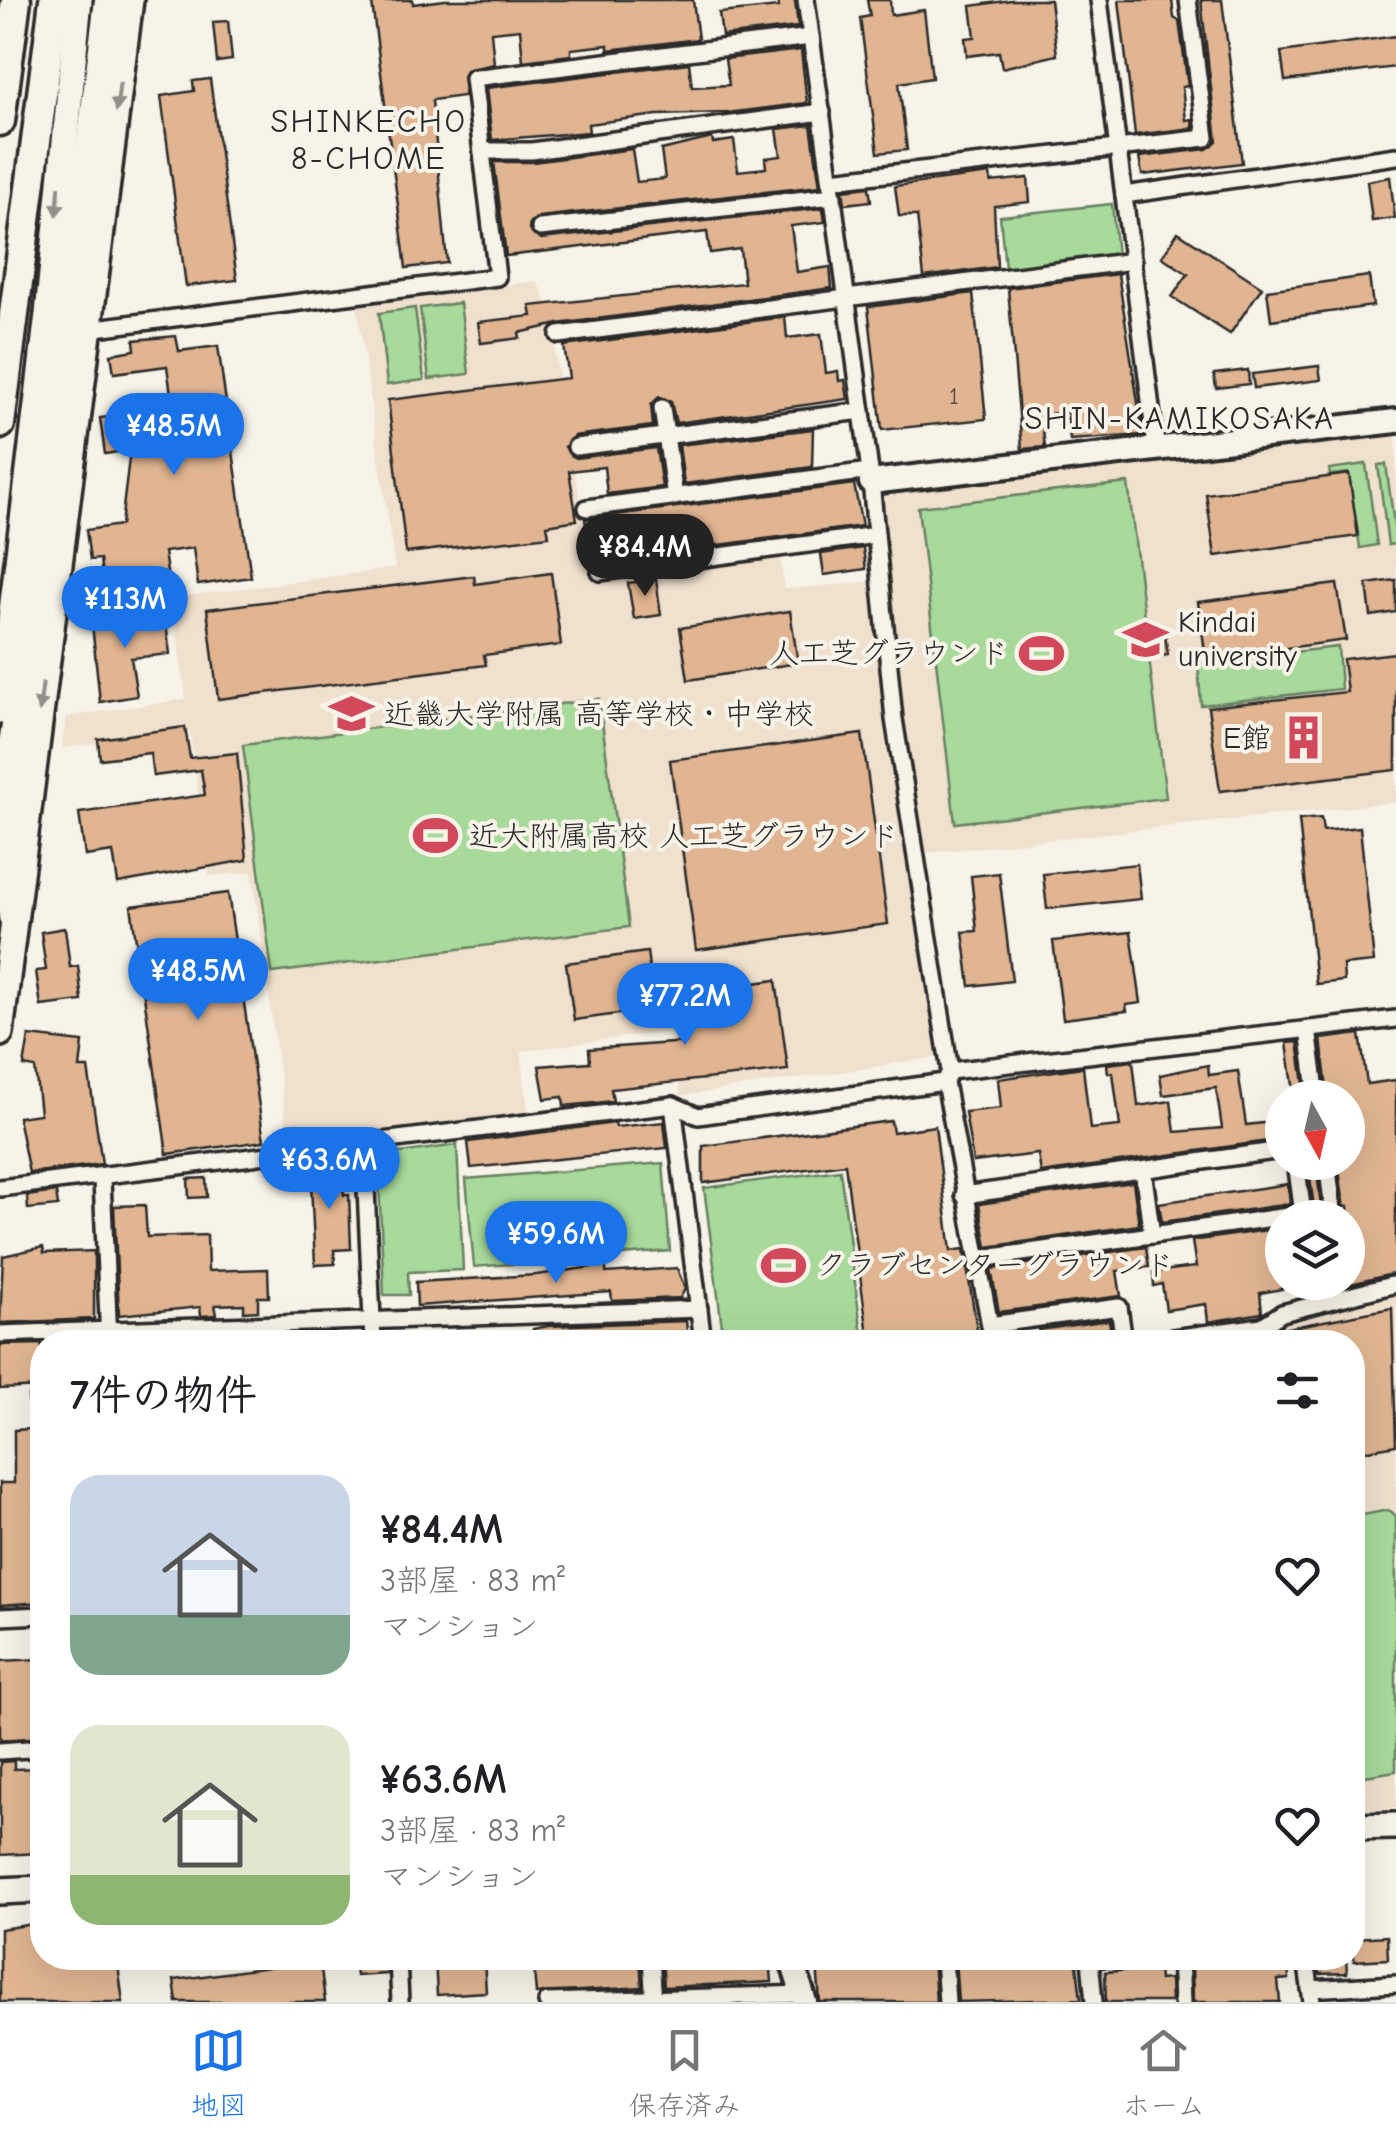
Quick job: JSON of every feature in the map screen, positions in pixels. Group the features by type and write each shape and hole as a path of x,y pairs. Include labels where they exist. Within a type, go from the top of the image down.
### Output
{"highway":[{"path":"0,121 16,0"},
{"path":"0,424 54,0"},
{"path":"14,916 7,784 31,623 109,0"}],"main road":[{"path":"0,710 48,314 79,0"},
{"path":"0,1033 130,0"},
{"path":"1365,1827 1396,1826"},
{"path":"0,1890 30,1889"}],"street":[{"path":"806,0 870,476 894,719 964,1195 991,1330"},
{"path":"1099,0 1156,448"},
{"path":"540,228 1206,138 1188,0"},
{"path":"88,330 497,277 473,78 811,37"},
{"path":"482,152 532,151 822,112"},
{"path":"1124,195 1396,156"},
{"path":"560,335 1132,261"},
{"path":"662,408 675,496"},
{"path":"576,447 862,411"},
{"path":"587,508 1396,421"},
{"path":"600,572 876,535"},
{"path":"0,1188 102,1179 673,1106 698,1116 947,1076 1396,1019"},
{"path":"1308,1029 1315,1080"},
{"path":"673,1106 702,1330"},
{"path":"364,1145 373,1330"},
{"path":"964,1195 1265,1152"},
{"path":"1143,1170 1152,1235"},
{"path":"102,1179 109,1330"},
{"path":"979,1259 1303,1214 1298,1180"},
{"path":"1232,1330 1262,1326 1282,1313 1396,1284"},
{"path":"990,1325 1119,1307 1122,1330"},
{"path":"241,1330 699,1309"},
{"path":"0,1334 30,1335"},
{"path":"0,1617 30,1616"},
{"path":"0,1751 30,1749"},
{"path":"399,1970 400,2002"},
{"path":"651,1970 654,2000"},
{"path":"547,2002 805,1998 796,1970"},
{"path":"945,1970 947,2002"},
{"path":"1091,1970 1094,2002"},
{"path":"1181,1970 1182,2002"},
{"path":"1308,1970 1311,1995 1396,1984"}],"shaded area":[{"name":"近畿大学附属 高等学校・中学校","path":"536,281 546,299 593,580 780,553 784,589 871,582 938,1057 681,1096 671,1031 521,1051 529,1117 290,1150 252,872 209,876 190,731 62,748 66,717 186,699 172,598 395,568 357,305"},
{"name":"Kindai university","path":"1396,430 1396,802 925,853 903,721 877,491"},
{"path":"1396,1289 1396,1808 1365,1810 1365,1330 1231,1330 1365,1300 1365,1297"}],"green space":[{"path":"1112,204 1117,256 1005,268 1000,216"},
{"path":"460,303 469,374 429,379 420,308"},
{"path":"415,308 424,380 387,385 379,313"},
{"path":"1366,464 1377,545 1360,548 1349,473 1330,475 1329,469"},
{"path":"1386,464 1396,539 1396,544 1388,545 1378,465"},
{"name":"人工芝グラウンド","path":"1128,483 1166,798 955,823 918,507"},
{"path":"1338,647 1341,689 1201,705 1198,663"},
{"name":"近大附属高校 人工芝グラウンド","path":"599,699 629,927 272,973 243,745"},
{"path":"457,1145 463,1270 408,1272 409,1295 384,1295 378,1156"},
{"path":"663,1163 670,1251 474,1267 466,1179"},
{"name":"クラブセンターグラウンド","path":"840,1170 861,1330 722,1330 704,1188"},
{"path":"1388,1510 1396,1516 1396,1771 1365,1776 1365,1515"}],"building":[{"path":"413,0 413,4 445,0 693,0 698,39 608,50 608,45 571,49 571,55 523,61 520,29 491,32 494,64 466,70 464,96 432,100 447,263 406,268 372,3"},
{"path":"778,0 795,0 798,27 722,36 719,13 779,7"},
{"path":"867,0 890,0 891,15 924,10 932,78 899,83 907,150 878,153 860,18 870,16"},
{"path":"1050,0 1057,55 1002,68 999,52 967,56 965,38 975,37 971,6"},
{"path":"1119,0 1172,0 1174,18 1179,21 1188,86 1182,87 1186,120 1192,119 1193,128 1135,135"},
{"path":"1201,0 1222,0 1242,163 1142,175 1139,157 1207,149 1217,141"},
{"path":"228,21 232,60 217,62 213,22"},
{"path":"1396,36 1396,67 1285,81 1281,52"},
{"path":"801,50 807,103 727,113 657,115 588,124 589,132 492,140 486,88 689,63 692,87 729,85 725,59"},
{"path":"210,79 237,280 186,286 161,96 194,91 193,81"},
{"path":"811,125 820,186 539,217 530,223 529,230 541,239 823,208 825,222 791,226 797,272 830,267 832,288 558,324 519,333 520,338 481,343 478,322 532,316 530,306 744,283 740,249 710,253 707,232 506,256 494,162 533,162 632,149 637,182 665,179 661,150 712,138 713,143 734,140 738,171 766,168 765,158 781,156 777,129"},
{"path":"990,174 991,182 1028,178 1030,202 994,206 997,267 924,277 917,216 899,216 895,186"},
{"path":"1390,177 1395,218 1372,221 1367,181"},
{"path":"869,187 871,201 845,204 843,190"},
{"path":"1178,232 1262,287 1230,334 1172,297 1188,274 1162,257"},
{"path":"1118,274 1143,435 1070,440 1067,412 1041,415 1045,447 1022,449 1008,288"},
{"path":"1369,276 1373,306 1271,320 1267,290"},
{"path":"973,293 986,419 882,430 868,307"},
{"path":"785,317 787,338 821,334 826,373 838,371 839,381 845,380 848,399 676,423 671,402 659,397 651,405 653,426 574,436 565,447 576,458 656,448 662,487 607,494 604,467 569,471 577,520 547,525 549,536 406,553 388,400 569,378 564,346"},
{"path":"176,336 179,351 218,346 251,577 198,585 193,548 164,552 169,586 105,599 100,559 90,560 86,530 121,525 130,450 105,454 100,418 173,409 167,366 114,373 111,354 135,350 134,340"},
{"path":"1319,366 1321,380 1254,388 1252,374"},
{"path":"1248,370 1249,384 1216,388 1214,374"},
{"path":"813,429 812,467 684,484 679,445"},
{"path":"1349,474 1358,536 1215,556 1206,494"},
{"path":"854,484 862,526 644,555 642,545 600,552 597,530 587,531 585,519"},
{"path":"863,548 866,569 824,575 821,554"},
{"path":"551,573 561,645 484,655 486,665 218,699 207,609 474,576 475,584"},
{"path":"656,579 661,615 634,619 628,583"},
{"path":"1396,580 1396,612 1371,616 1367,584"},
{"path":"1337,584 1346,640 1206,659 1198,602"},
{"path":"790,611 798,663 688,680 680,628"},
{"path":"107,612 108,622 165,615 170,654 131,658 137,696 100,702 91,614"},
{"path":"1164,628 1168,655 1155,657 1152,629"},
{"name":"E館","path":"1396,653 1396,770 1220,791 1208,707 1347,692 1343,659"},
{"path":"185,727 190,758 237,753 247,860 118,883 113,852 85,856 79,813 205,795 201,770 153,776 150,753 100,759 98,739"},
{"path":"862,734 888,924 696,950 670,760"},
{"path":"1321,818 1323,831 1360,827 1374,962 1343,965 1344,981 1316,984 1299,820"},
{"path":"1137,864 1141,899 1047,909 1043,874"},
{"path":"999,873 1012,981 970,986 963,932 977,931 971,876"},
{"path":"228,893 264,1141 167,1154 131,906"},
{"path":"65,928 70,967 78,966 82,1001 41,1006 36,971 46,970 41,932"},
{"path":"1131,932 1141,1003 1126,1005 1127,1011 1063,1019 1053,941"},
{"path":"647,952 655,1009 574,1020 566,963"},
{"path":"776,980 788,1070 611,1089 613,1101 564,1106 563,1097 545,1099 539,1066 590,1062 589,1049 686,1042 680,993"},
{"path":"1360,1034 1367,1084 1396,1080 1396,1273 1365,1281 1365,1200 1343,1200 1340,1180 1365,1180 1365,1080 1326,1080 1321,1039"},
{"path":"29,1036 83,1042 80,1068 88,1068 102,1164 29,1173 18,1117 40,1114 35,1068 24,1066"},
{"path":"1298,1042 1303,1080 1292,1080 1287,1043"},
{"path":"1133,1061 1138,1106 1171,1101 1175,1132 1222,1128 1216,1088 1163,1095 1160,1075 1208,1065 1209,1075 1238,1071 1246,1125 1265,1123 1265,1141 1041,1173 1038,1154 973,1162 965,1112 1001,1108 998,1079 1083,1067 1090,1129 1120,1126 1113,1073 1108,1073 1107,1064"},
{"path":"891,1121 893,1132 935,1126 951,1251 964,1249 977,1330 867,1330 845,1164 703,1183 703,1146"},
{"path":"664,1122 667,1148 471,1168 468,1142 615,1123 616,1127"},
{"path":"339,1159 344,1195 349,1195 351,1249 334,1250 335,1264 315,1265 310,1163"},
{"path":"206,1178 207,1197 189,1198 188,1179"},
{"path":"1310,1180 1318,1180 1320,1200 1313,1200"},
{"path":"1133,1182 1139,1225 987,1247 979,1204"},
{"path":"1288,1184 1290,1200 1265,1200 1265,1208 1162,1222 1159,1203"},
{"path":"56,1192 58,1206 28,1209 27,1196"},
{"path":"145,1205 147,1237 207,1235 208,1271 268,1269 269,1297 258,1297 258,1311 244,1312 244,1304 215,1305 217,1315 201,1316 200,1307 119,1315 114,1206"},
{"path":"1265,1230 1262,1313 1208,1322 1206,1304 1166,1310 1162,1284 1154,1286 1153,1272 1196,1267 1192,1241"},
{"path":"43,1247 44,1253 94,1251 94,1319 0,1323 3,1256"},
{"path":"1146,1247 1149,1267 1117,1271 1121,1296 999,1312 991,1269"},
{"path":"606,1265 606,1273 677,1268 685,1289 680,1298 612,1301 611,1292 417,1306 416,1282 536,1275"},
{"path":"1392,1308 1396,1445 1365,1451 1365,1330 1277,1330"},
{"path":"1109,1320 1110,1330 1039,1330"},
{"path":"686,1321 687,1330 533,1330 548,1326"},
{"path":"30,1344 30,1388 0,1389 0,1345"},
{"path":"30,1429 30,1603 0,1605 0,1483 14,1483 14,1430"},
{"path":"30,1660 30,1738 0,1740 0,1661"},
{"path":"14,1761 14,1769 30,1768 30,1854 0,1855 0,1762"},
{"path":"30,1925 30,1970 119,1970 123,2002 0,2002 0,1929"},
{"path":"1387,1936 1388,1959 1365,1960 1365,1937"},
{"path":"247,1970 321,1970 325,2002 177,2002 174,1980"},
{"path":"355,1970 387,1970 387,1974 356,1976"},
{"path":"436,1970 485,1970 486,1992 437,1995"},
{"path":"534,1970 641,1970 642,1987 536,1994"},
{"path":"663,1970 771,1970 772,1982 664,1987"},
{"path":"817,1970 934,1970 936,2002 820,2002"},
{"path":"956,1970 1077,1970 1081,1999 958,2002"},
{"path":"1158,1970 1159,1980 1170,1979 1171,2002 1106,2002 1105,1972"},
{"path":"1192,1970 1288,1970 1289,1979 1278,1980 1280,2002 1193,2002"},
{"path":"1319,1970 1347,1970 1347,1973 1320,1974"}],"place":[{"name":"Kindai university","path":"1145,639"},
{"name":"人工芝グラウンド","path":"1042,653"},
{"name":"近畿大学附属 高等学校・中学校","path":"351,714"},
{"name":"E館","path":"1304,738"},
{"name":"近大附属高校 人工芝グラウンド","path":"436,836"},
{"name":"クラブセンターグラウンド","path":"783,1265"}],"district":[{"name":"SHINKECHO 8-CHOME","path":"369,140"},
{"name":"SHIN-KAMIKOSAKA","path":"1180,418"}]}
